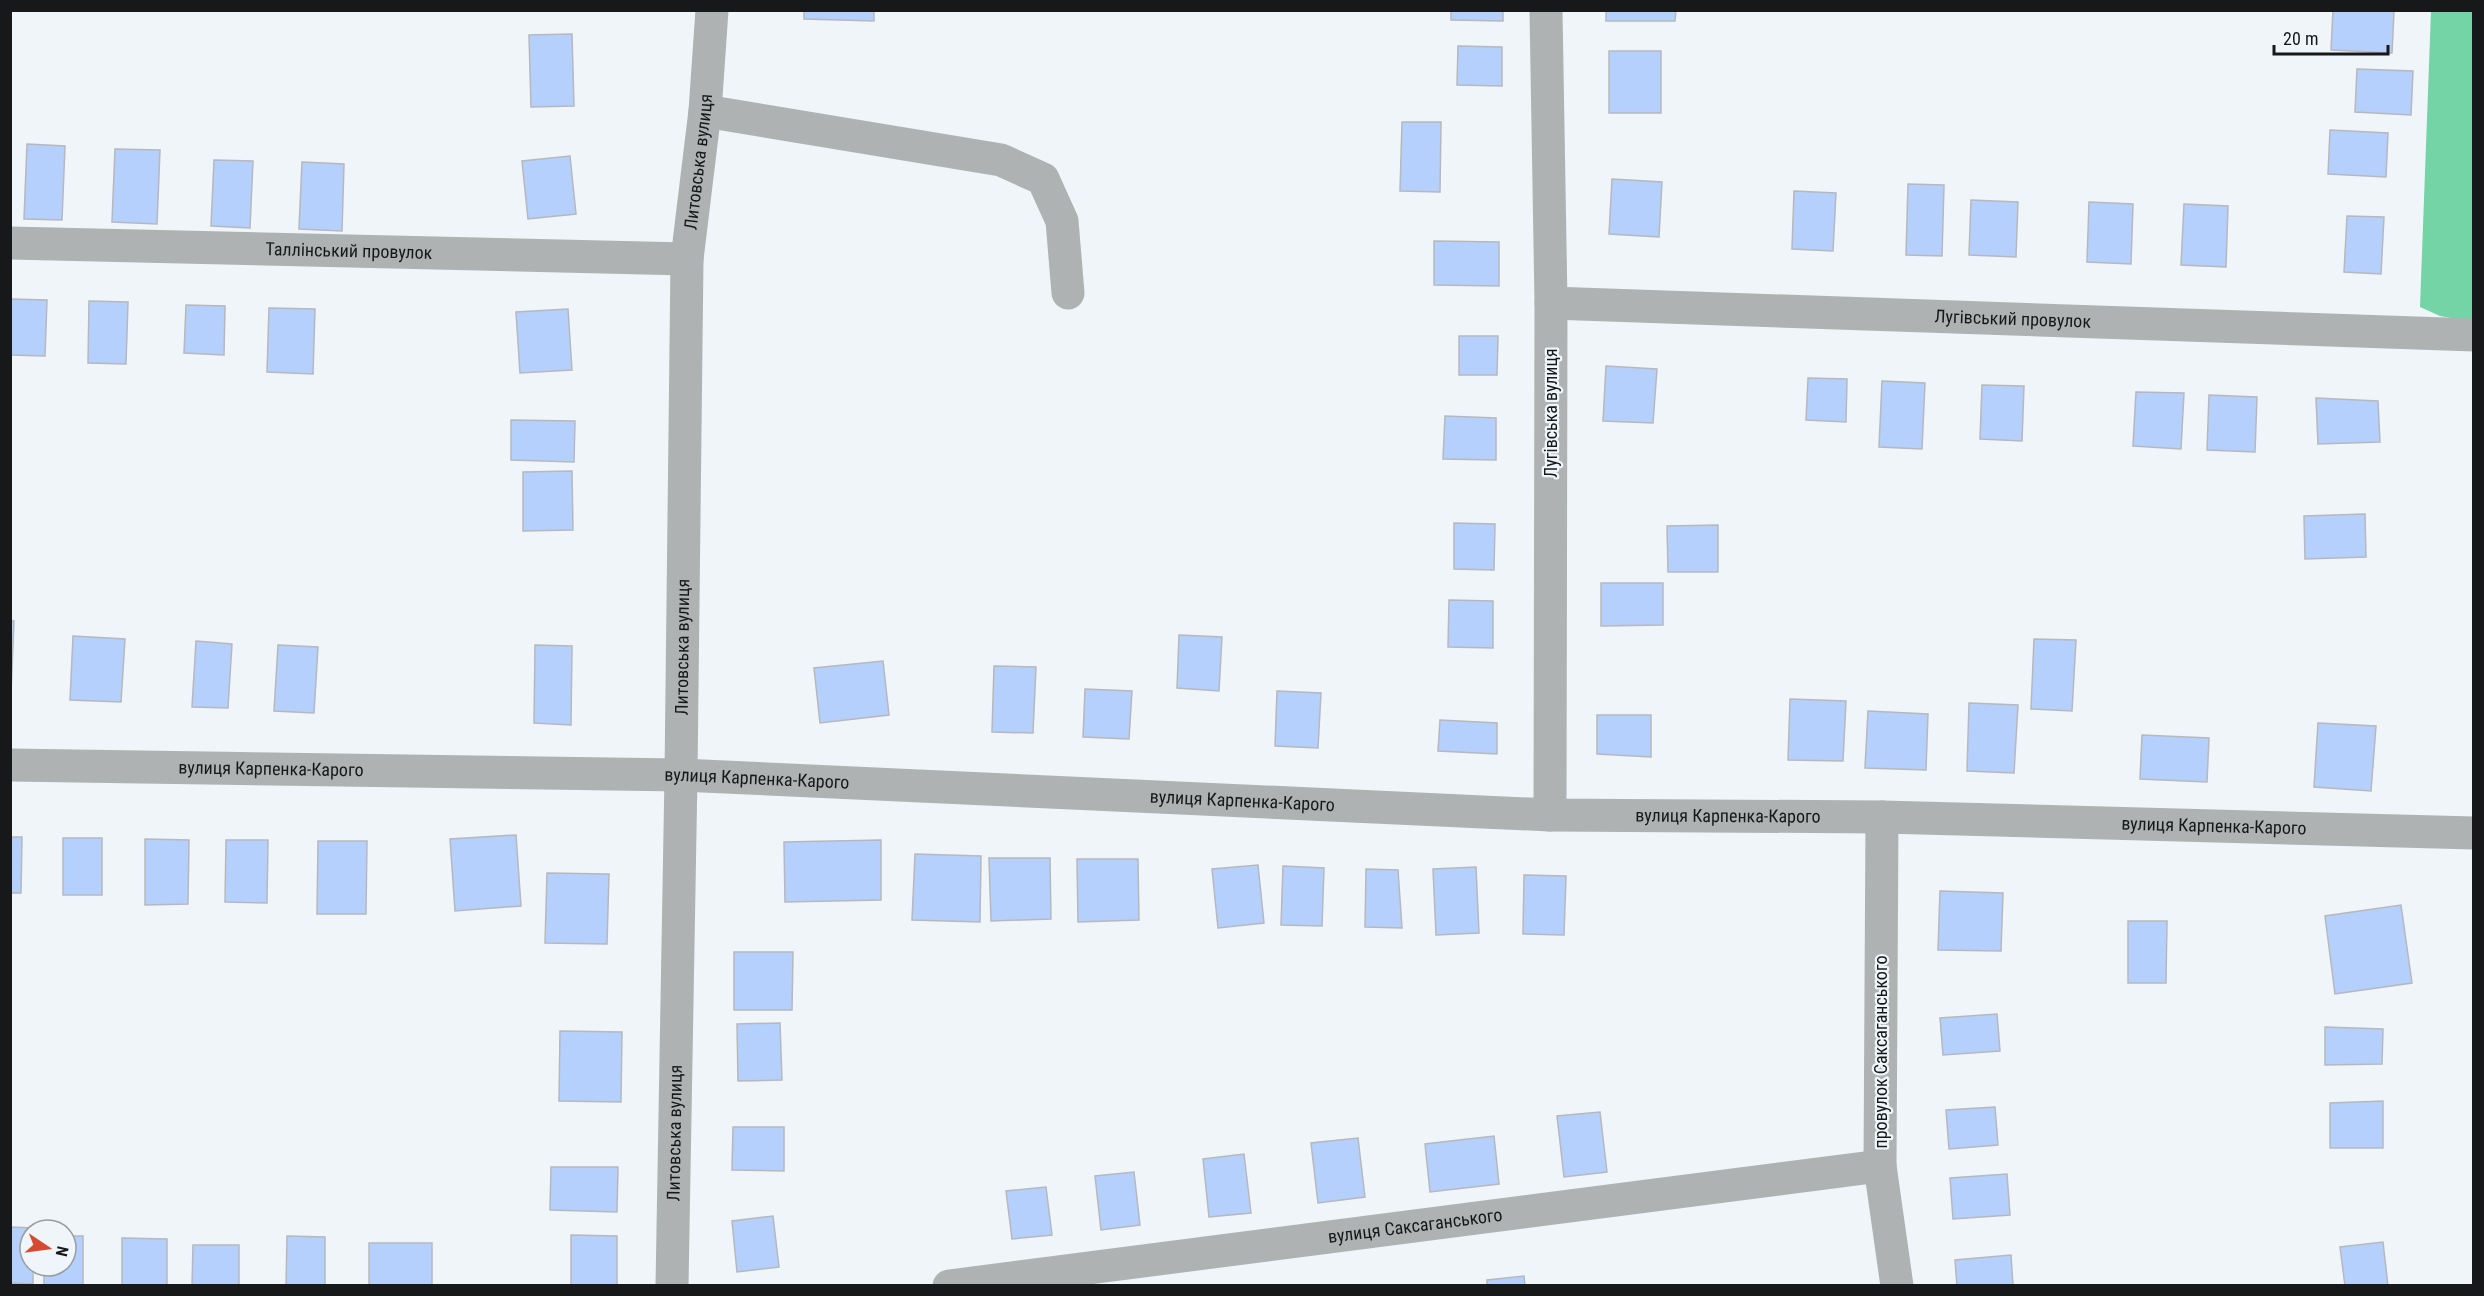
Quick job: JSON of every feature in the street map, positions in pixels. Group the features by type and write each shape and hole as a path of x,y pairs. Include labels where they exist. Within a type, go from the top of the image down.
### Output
{"street":[{"name":"Литовська вулиця","path":"672,1286 687,259 705,111 712,10"},
{"name":"Лугівська вулиця","path":"1546,10 1551,303 1550,815"},
{"path":"705,111 1001,160 1043,178 1062,221 1068,293"},
{"name":"Таллінський провулок","path":"10,243 687,259"},
{"name":"Лугівський провулок","path":"1551,303 2474,335"},
{"name":"вулиця Карпенка-Карого","path":"10,765 681,776 1550,815 1882,817 2474,833"},
{"name":"провулок Саксаганського","path":"1882,817 1880,1166 1897,1286"},
{"name":"вулиця Саксаганського","path":"949,1286 1880,1166"}],"green space":[{"path":"2431,11 2473,11 2473,322 2440,316 2420,307"}],"building":[{"path":"804,10 874,10 874,21 804,19"},
{"path":"1451,10 1503,10 1503,21 1451,20"},
{"path":"1606,10 1676,10 1675,21 1606,21"},
{"path":"2333,10 2394,11 2392,53 2331,50"},
{"path":"572,34 574,106 531,107 529,35"},
{"path":"1458,46 1502,47 1502,86 1457,85"},
{"path":"1609,51 1661,51 1661,113 1609,113"},
{"path":"2357,69 2413,71 2411,115 2355,112"},
{"path":"1402,122 1441,122 1440,192 1400,191"},
{"path":"2330,130 2388,133 2386,177 2328,174"},
{"path":"27,144 65,146 62,220 24,219"},
{"path":"115,149 160,150 157,224 112,222"},
{"path":"570,156 576,214 528,219 522,161"},
{"path":"214,160 253,161 250,228 211,226"},
{"path":"302,162 344,164 342,231 299,229"},
{"path":"1612,179 1662,182 1659,237 1609,234"},
{"path":"1908,184 1944,185 1942,256 1906,255"},
{"path":"1794,191 1836,193 1833,251 1792,249"},
{"path":"1971,200 2018,202 2016,257 1969,255"},
{"path":"2089,202 2133,204 2131,264 2087,262"},
{"path":"2184,204 2228,206 2226,267 2181,265"},
{"path":"2347,216 2384,217 2381,274 2344,272"},
{"path":"1434,241 1499,242 1499,286 1434,285"},
{"path":"10,299 47,300 45,356 10,355"},
{"path":"89,301 128,302 126,364 88,363"},
{"path":"186,305 225,306 224,355 184,353"},
{"path":"269,308 315,309 313,374 267,372"},
{"path":"568,309 572,370 520,373 516,312"},
{"path":"1459,336 1498,336 1497,375 1459,375"},
{"path":"1606,366 1657,369 1653,423 1603,421"},
{"path":"1808,378 1847,379 1846,422 1806,420"},
{"path":"1882,381 1925,383 1922,449 1879,447"},
{"path":"1982,385 2024,386 2022,441 1980,439"},
{"path":"2136,392 2184,393 2181,449 2133,446"},
{"path":"2209,395 2257,397 2255,452 2207,450"},
{"path":"2316,398 2378,401 2380,442 2318,444"},
{"path":"1445,416 1496,418 1496,460 1443,459"},
{"path":"511,420 575,421 574,462 511,460"},
{"path":"572,471 573,530 523,531 523,472"},
{"path":"2365,514 2366,557 2305,559 2304,516"},
{"path":"1454,523 1495,524 1494,570 1454,569"},
{"path":"1718,525 1718,572 1668,572 1667,526"},
{"path":"1601,583 1663,583 1663,625 1601,626"},
{"path":"1449,600 1493,601 1493,648 1448,647"},
{"path":"10,620 14,621 11,694 10,694"},
{"path":"1179,635 1222,637 1219,691 1177,688"},
{"path":"73,636 125,639 121,702 70,700"},
{"path":"2034,639 2076,640 2072,711 2031,709"},
{"path":"196,641 232,644 228,708 192,707"},
{"path":"278,645 318,647 314,713 274,711"},
{"path":"535,645 572,646 571,725 534,723"},
{"path":"883,661 889,715 820,723 814,668"},
{"path":"994,666 1036,667 1033,733 992,732"},
{"path":"1085,689 1132,691 1129,739 1083,737"},
{"path":"1277,691 1321,693 1318,748 1275,746"},
{"path":"1790,699 1846,701 1843,761 1788,760"},
{"path":"1969,703 2018,705 2014,773 1967,771"},
{"path":"1868,711 1928,714 1926,770 1865,768"},
{"path":"1597,715 1651,715 1651,757 1597,754"},
{"path":"1440,720 1497,723 1497,754 1438,751"},
{"path":"2318,723 2376,726 2371,791 2314,787"},
{"path":"2142,735 2209,738 2207,782 2140,779"},
{"path":"516,835 521,906 455,911 450,839"},
{"path":"10,837 22,837 21,893 10,893"},
{"path":"63,838 102,838 102,895 63,895"},
{"path":"145,839 189,840 188,904 145,905"},
{"path":"226,840 268,840 267,903 225,902"},
{"path":"881,840 881,900 785,902 784,842"},
{"path":"318,841 367,841 366,914 317,914"},
{"path":"915,854 981,856 980,922 912,920"},
{"path":"989,858 1050,858 1051,919 991,921"},
{"path":"1077,859 1138,859 1139,920 1078,922"},
{"path":"1258,865 1264,923 1218,928 1212,869"},
{"path":"1283,866 1324,868 1322,926 1281,925"},
{"path":"1476,867 1479,933 1436,935 1433,869"},
{"path":"1366,869 1398,870 1402,928 1365,927"},
{"path":"547,873 609,874 607,944 545,943"},
{"path":"1524,875 1566,876 1564,935 1523,934"},
{"path":"1940,891 2003,893 2001,951 1938,950"},
{"path":"2401,905 2412,983 2335,994 2325,916"},
{"path":"2128,921 2167,921 2166,983 2128,983"},
{"path":"734,952 793,952 792,1010 734,1010"},
{"path":"1997,1014 2000,1051 1943,1055 1940,1018"},
{"path":"780,1023 782,1080 738,1081 737,1024"},
{"path":"2325,1027 2383,1029 2382,1064 2325,1065"},
{"path":"560,1031 622,1032 621,1102 559,1101"},
{"path":"2383,1101 2383,1148 2330,1148 2330,1103"},
{"path":"1995,1107 1998,1145 1949,1149 1946,1110"},
{"path":"1600,1112 1607,1172 1564,1177 1557,1116"},
{"path":"733,1127 784,1127 784,1171 732,1170"},
{"path":"1494,1136 1499,1184 1430,1192 1425,1144"},
{"path":"1358,1138 1365,1197 1318,1203 1311,1143"},
{"path":"1244,1154 1251,1213 1209,1217 1203,1159"},
{"path":"551,1167 618,1167 617,1212 550,1210"},
{"path":"1134,1172 1140,1225 1101,1230 1095,1176"},
{"path":"2007,1174 2010,1215 1953,1219 1950,1178"},
{"path":"1046,1187 1052,1235 1012,1239 1006,1191"},
{"path":"773,1216 779,1267 737,1272 732,1221"},
{"path":"10,1227 18,1227 18,1278 33,1278 33,1284 10,1283"},
{"path":"571,1235 617,1236 617,1286 571,1286"},
{"path":"78,1236 83,1236 83,1286 44,1286 44,1278 78,1278"},
{"path":"287,1236 325,1237 325,1286 286,1286"},
{"path":"122,1238 167,1239 167,1286 122,1286"},
{"path":"2383,1242 2388,1286 2345,1286 2340,1247"},
{"path":"369,1243 432,1243 432,1286 369,1286"},
{"path":"193,1245 239,1245 239,1286 192,1286"},
{"path":"2011,1255 2013,1286 1957,1286 1955,1260"},
{"path":"1524,1276 1525,1286 1487,1286 1487,1280"}]}
